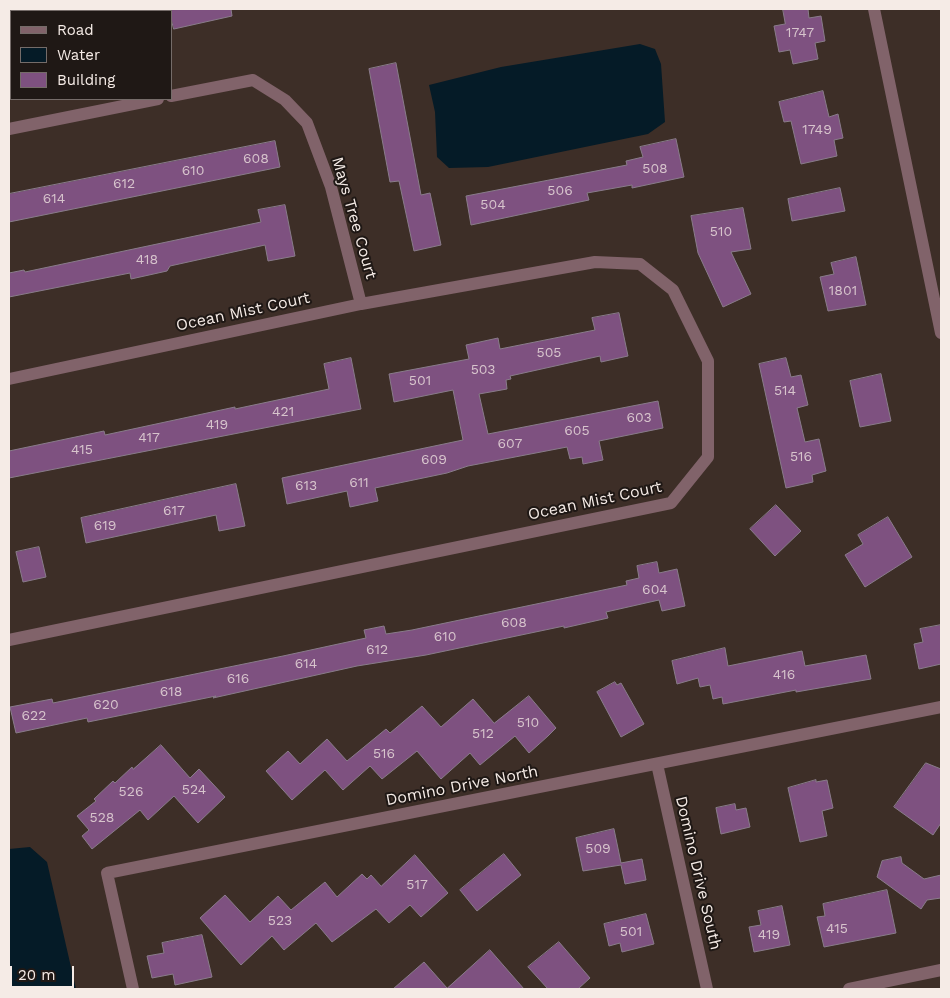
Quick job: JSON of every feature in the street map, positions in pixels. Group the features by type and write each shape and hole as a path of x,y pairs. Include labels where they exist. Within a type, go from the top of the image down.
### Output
{"street":[{"path":"874,9 941,333"},
{"name":"Mays Tree Court","path":"172,96 253,80 285,100 307,123 331,187 361,304"},
{"path":"9,129 153,100"},
{"name":"Ocean Mist Court","path":"9,379 361,304 596,262 640,264 673,290 708,361 708,457 671,503 9,640"},
{"name":"Domino Drive North","path":"133,989 107,873 941,708"},
{"name":"Domino Drive South","path":"656,764 707,989"},
{"path":"849,989 941,970"}],"water":[{"path":"640,44 655,49 661,64 665,122 648,134 488,167 449,168 437,157 435,112 429,85 501,67"},
{"path":"30,847 47,862 76,989 9,989 9,849"}],"building":[{"path":"231,9 232,16 174,29 172,10 169,10"},
{"path":"783,9 808,9 809,18 821,16 825,41 815,43 818,59 793,64 790,50 779,52 774,26 785,24"},
{"path":"396,63 421,195 430,193 441,245 414,251 399,181 390,182 369,69"},
{"path":"823,91 829,117 838,114 843,138 834,140 837,156 801,164 791,121 784,122 779,102"},
{"path":"676,139 684,177 632,188 632,185 587,193 589,200 471,225 466,196 627,165 626,161 643,157 640,147"},
{"path":"275,141 280,167 9,222 9,194"},
{"path":"840,188 845,211 792,221 788,199"},
{"path":"285,205 295,256 268,261 265,245 170,266 167,271 131,279 130,273 9,297 9,273 24,270 25,272 261,222 258,210"},
{"path":"743,208 751,249 731,252 751,294 723,307 698,253 691,216"},
{"path":"856,257 866,305 828,311 820,277 834,274 831,263"},
{"path":"619,313 628,356 601,362 600,356 510,376 511,379 506,380 507,389 479,394 488,434 658,401 663,428 599,441 603,460 583,464 582,457 570,459 567,447 468,466 447,473 375,488 378,501 350,507 347,491 287,504 282,478 463,440 453,390 394,402 389,374 469,359 466,345 498,338 500,349 595,330 592,318"},
{"path":"351,358 361,409 9,478 9,451 104,431 105,435 329,389 324,364"},
{"path":"786,358 791,377 801,375 808,405 797,408 805,442 819,439 826,471 812,475 813,482 786,488 759,364"},
{"path":"881,374 891,421 860,427 850,381"},
{"path":"236,484 245,526 219,531 216,515 86,543 81,518"},
{"path":"776,505 801,531 775,556 750,529"},
{"path":"888,517 912,557 865,587 845,555 863,544 858,535"},
{"path":"39,547 46,577 23,582 16,552"},
{"path":"657,562 659,573 677,569 685,606 662,611 659,600 606,612 608,618 564,628 564,626 426,655 357,666 213,698 216,696 88,722 87,718 16,733 10,707 52,699 53,703 283,656 366,638 364,630 384,626 386,634 412,630 627,585 626,581 639,578 637,566"},
{"path":"941,625 941,664 919,669 914,644 923,642 920,629"},
{"path":"725,648 728,666 802,651 805,666 866,655 871,679 796,692 796,690 723,704 722,697 713,699 710,685 700,687 698,678 677,684 672,661"},
{"path":"615,682 617,685 621,683 644,724 621,737 597,692"},
{"path":"529,696 556,728 548,736 529,753 515,736 480,765 470,753 441,779 417,751 382,779 370,766 343,790 325,770 292,800 266,771 288,751 300,764 327,739 347,761 386,729 390,733 422,706 441,727 473,699 494,723"},
{"path":"161,745 190,778 199,769 225,797 198,823 174,796 148,820 140,810 92,849 82,836 89,830 77,816 96,801 94,799 113,781 115,783 132,767 133,769"},
{"path":"926,763 941,769 941,823 933,835 894,807"},
{"path":"816,780 816,782 827,780 833,808 822,811 827,836 800,842 788,788"},
{"path":"735,804 736,810 746,808 750,827 721,834 716,808"},
{"path":"614,829 621,863 642,859 646,880 625,884 621,865 583,871 576,838"},
{"path":"504,854 521,875 477,911 460,890"},
{"path":"415,855 448,893 421,917 410,905 389,923 376,909 332,942 316,923 284,950 272,936 241,965 200,918 225,895 250,922 278,896 291,910 325,882 337,897 362,874 367,879 371,875 381,886"},
{"path":"901,857 902,863 924,879 941,875 941,898 927,900 921,909 877,877 882,861"},
{"path":"887,890 896,933 824,947 817,917 825,916 823,904"},
{"path":"782,906 790,945 754,952 749,927 761,925 758,911"},
{"path":"646,914 654,944 622,952 620,943 609,946 604,924"},
{"path":"202,935 212,977 175,985 173,974 152,978 147,956 164,953 162,943"},
{"path":"559,942 590,978 578,989 548,989 528,967"},
{"path":"490,950 524,989 393,989 424,962 447,988"}]}
